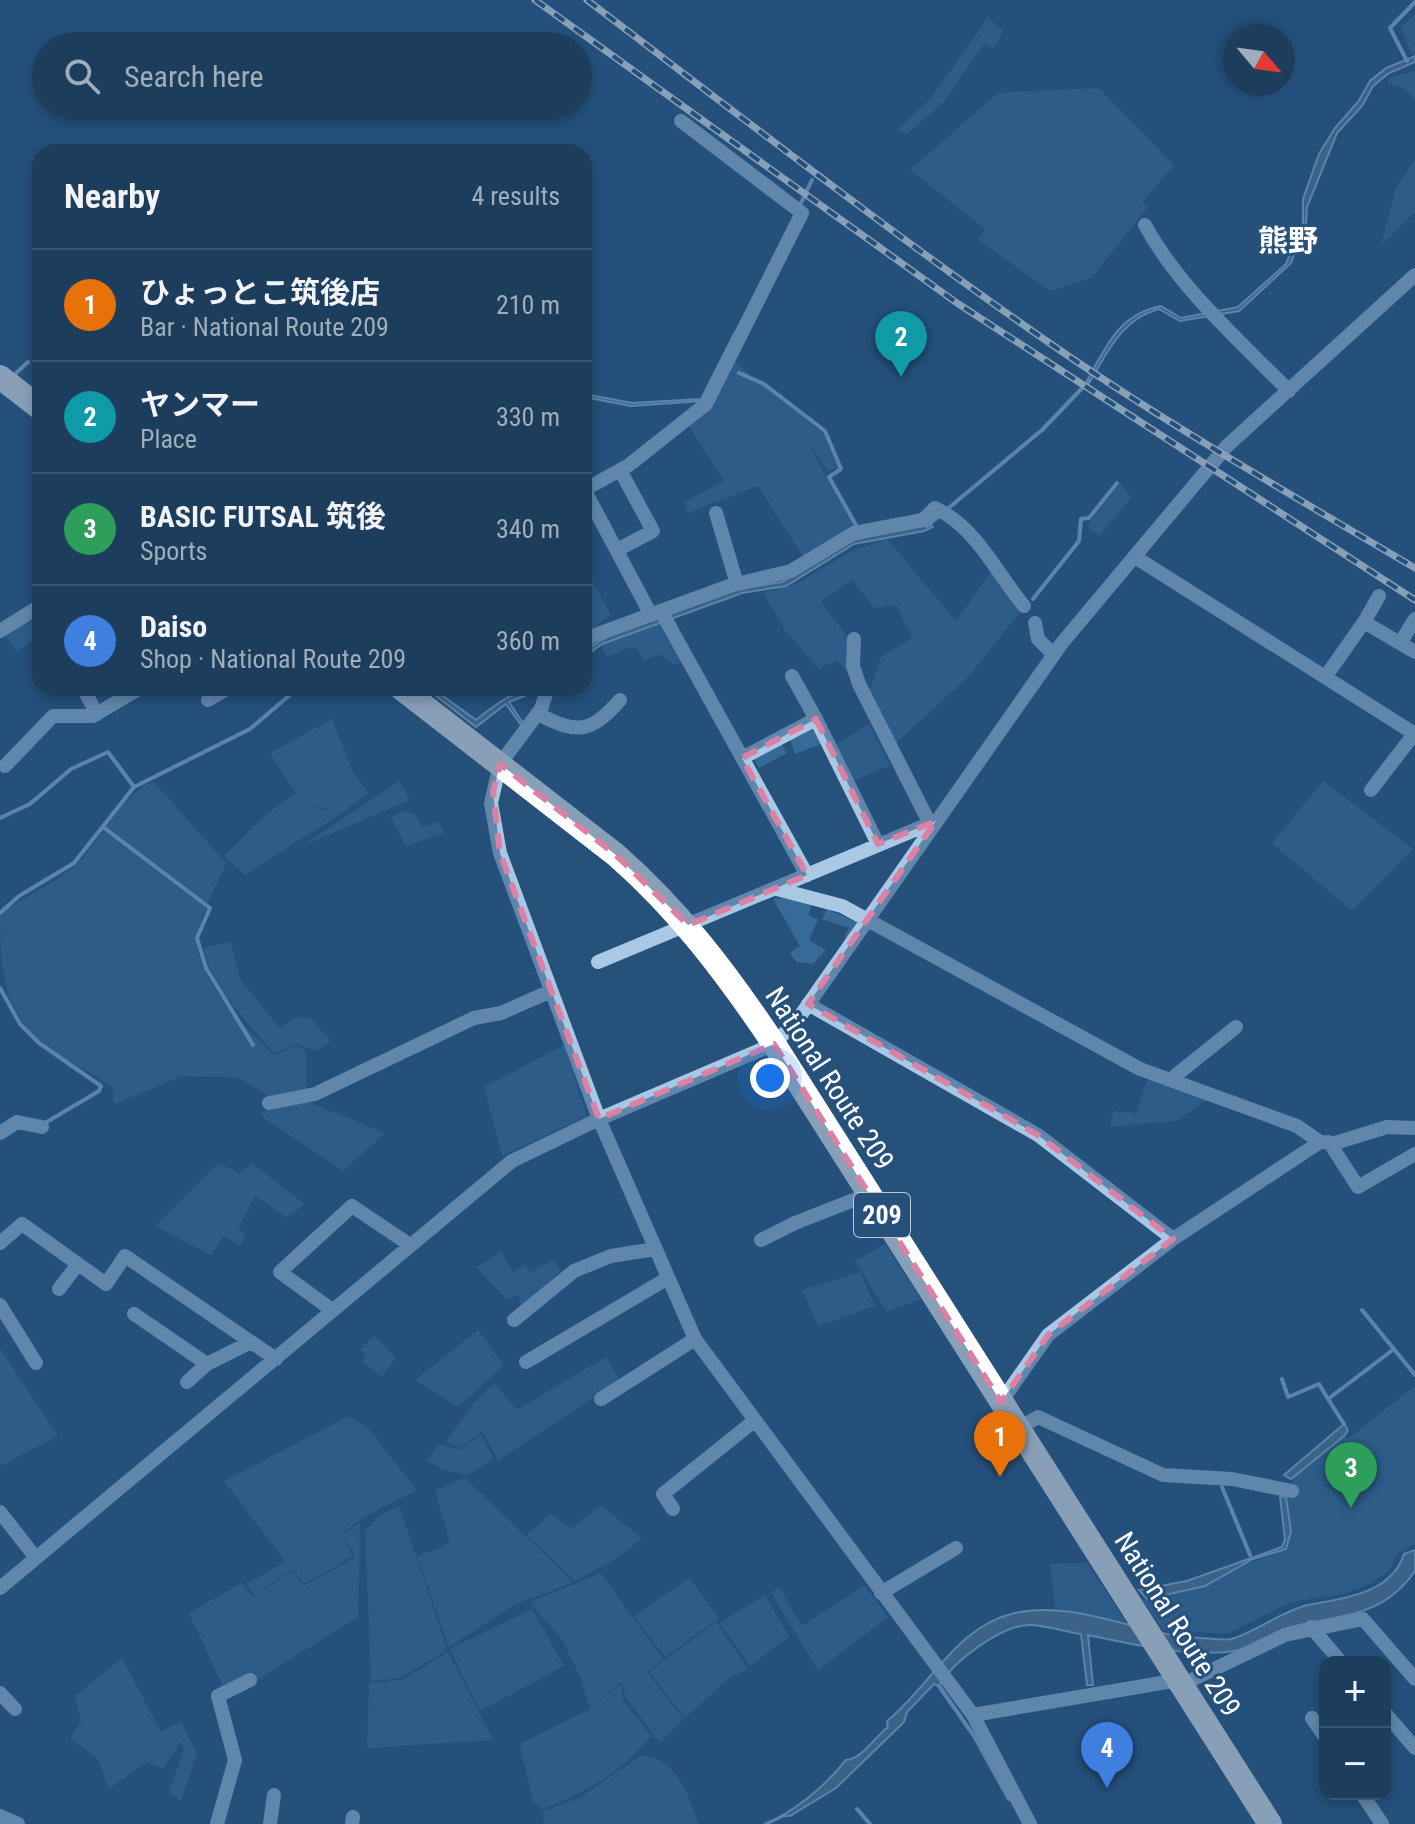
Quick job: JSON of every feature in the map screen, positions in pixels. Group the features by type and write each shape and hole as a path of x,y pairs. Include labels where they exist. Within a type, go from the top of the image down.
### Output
{"highway":[{"path":"0,377 32,402"},
{"name":"National Route 209","path":"411,696 616,855 688,925 774,1044 1270,1824"}],"street":[{"path":"592,486 620,470 706,404 802,213 681,121"},
{"path":"1145,225 1162,256 1289,391"},
{"path":"0,1588 512,1161 599,1119 774,1044 808,1004 932,821 1053,654 1227,446 1415,275"},
{"path":"617,550 653,531 620,470"},
{"path":"592,505 742,758 807,875"},
{"path":"592,636 737,584 791,571 854,533 923,520 935,508 952,516 988,553 997,574 1024,606"},
{"path":"716,513 737,584"},
{"path":"1135,557 1415,734 1371,790"},
{"path":"1326,676 1379,596"},
{"path":"0,631 32,611"},
{"path":"1401,642 1415,619"},
{"path":"1364,622 1415,652"},
{"path":"1035,623 1038,639 1053,654"},
{"path":"854,639 853,666 859,684 932,821"},
{"path":"792,676 878,844"},
{"path":"87,696 97,714"},
{"path":"5,766 53,716 97,714 127,696"},
{"path":"208,700 215,696"},
{"path":"545,696 538,714 500,764 491,803 500,853 599,1119 695,1339 973,1715 1030,1824"},
{"path":"538,714 574,730 590,727 620,700"},
{"path":"742,758 816,719"},
{"path":"598,962 932,821"},
{"path":"777,889 842,906 1116,1057 1297,1126 1325,1142 1358,1187 1415,1154"},
{"path":"269,1103 315,1094 474,1018 501,1013 551,991"},
{"path":"808,1004 1038,1135 1173,1239"},
{"path":"1170,1080 1236,1027"},
{"path":"0,1133 17,1122 42,1127"},
{"path":"1001,1402 1048,1335 1173,1239 1325,1142 1387,1127 1415,1128"},
{"path":"761,1240 869,1194"},
{"path":"332,1310 280,1272 352,1206 410,1245"},
{"path":"0,1243 22,1224 106,1284 125,1256 276,1359"},
{"path":"514,1320 574,1271 611,1256 655,1249"},
{"path":"59,1289 78,1264"},
{"path":"526,1362 668,1278"},
{"path":"0,1305 36,1363"},
{"path":"134,1314 207,1364"},
{"path":"601,1399 695,1339"},
{"path":"187,1382 207,1364 251,1342"},
{"path":"1019,1428 1038,1417 1163,1475 1232,1479 1292,1491"},
{"path":"673,1509 663,1494 754,1421"},
{"path":"0,1512 36,1558"},
{"path":"881,1593 956,1548"},
{"path":"973,1715 1180,1682 1311,1627 1363,1619 1415,1679"},
{"path":"1311,1627 1336,1656"},
{"path":"217,1824 235,1760 218,1696 250,1680"},
{"path":"0,1693 15,1709"},
{"path":"1391,1720 1415,1748"},
{"path":"270,1824 274,1795"},
{"path":"1366,1800 1382,1824"},
{"path":"0,1816 18,1824"}],"highlighted area":[{"path":"816,719 878,844 936,821 808,1004 1038,1135 1173,1239 1048,1335 1001,1402 774,1044 599,1119 500,853 493,792 500,764 616,855 688,925 807,875 742,758"}],"shaded area":[{"path":"1415,13 1415,53 1412,55 1401,28"},
{"path":"988,17 1003,31 994,48 984,44 943,103 906,135 897,130 932,97"},
{"path":"1415,56 1415,62 1389,73 1373,86 1362,106 1337,133 1307,207 1306,223 1291,263 1239,311 1180,321 1159,309 1146,314 1116,339 1088,385 1085,384 1114,335 1134,317 1161,306 1181,318 1238,307 1286,264 1303,223 1303,199 1319,154 1335,128 1358,102 1370,81 1386,68"},
{"path":"1415,71 1415,100 1403,87 1388,83 1390,78"},
{"path":"1098,88 1174,165 1142,202 1148,207 1092,277 1050,291 978,240 985,229 910,170 998,93"},
{"path":"1415,159 1415,212 1381,245 1396,188"},
{"path":"735,332 702,401 631,406 592,399 592,396 632,403 701,399"},
{"path":"731,359 823,433 838,468 828,471 811,446 781,468 810,447 855,528 803,557 758,486 688,513 684,502 724,481 687,423"},
{"path":"1120,483 1131,498 1099,536 1087,526"},
{"path":"928,522 933,527 854,544 786,586 742,593 602,644 592,651 592,646 607,637 739,589 782,582 850,541"},
{"path":"887,539 956,621 991,572 1020,612 970,675 896,743 870,691 881,657 912,638 896,605 874,608 852,580 821,602 850,640 849,673 836,660 819,669 785,630 763,593 797,584 851,551"},
{"path":"592,581 611,615 592,628"},
{"path":"659,615 687,662 673,664 660,654 644,660 634,646 607,657 597,639"},
{"path":"29,619 32,623 32,640 17,652 4,634"},
{"path":"436,696 443,696 476,720 511,696 524,696 509,702 523,723 521,725 506,704 476,727"},
{"path":"332,719 353,772 368,793 245,875 224,856 267,814 296,793 270,753"},
{"path":"869,724 890,765 853,781 836,744"},
{"path":"816,727 823,743 795,754 790,740"},
{"path":"781,743 787,753 759,768 753,758"},
{"path":"153,781 226,863 198,932 202,965 222,999 273,1055 299,1046 306,1052 307,1089 274,1099 237,1077 182,1076 114,1104 113,1088 49,1049 34,1036 13,1006 3,972 0,915 78,863 121,807"},
{"path":"399,781 410,800 302,846"},
{"path":"1323,781 1413,849 1352,911 1272,843"},
{"path":"405,811 414,813 422,827 439,822 444,833 406,846 391,817"},
{"path":"786,897 811,906 809,915 818,920 809,940 826,950 813,964 796,962 790,953 800,946 773,899"},
{"path":"827,909 858,923 847,940 844,937 849,928 822,919"},
{"path":"230,942 241,981 280,1028 296,1017 310,1018 331,1041 316,1051 299,1044 274,1053 232,1004 208,963 203,948"},
{"path":"564,1045 587,1116 502,1156 484,1087"},
{"path":"1148,1078 1208,1099 1177,1121 1109,1127 1114,1111 1136,1113"},
{"path":"306,1101 385,1133 343,1171 260,1115 268,1107"},
{"path":"218,1163 240,1173 252,1163 305,1205 286,1217 255,1196 239,1228 246,1237 240,1246 223,1236 211,1255 155,1226"},
{"path":"885,1244 921,1299 887,1312 855,1261"},
{"path":"501,1252 513,1272 525,1265 530,1272 554,1259 560,1271 527,1306 521,1308 518,1295 506,1299 476,1267"},
{"path":"860,1272 875,1306 818,1326 802,1290"},
{"path":"478,1330 504,1365 458,1407 415,1380"},
{"path":"375,1336 396,1358 382,1377 362,1362 366,1354 360,1349"},
{"path":"0,1348 58,1436 0,1466"},
{"path":"606,1357 620,1381 498,1460 482,1431 460,1448 446,1442 475,1401 495,1384 517,1410"},
{"path":"1415,1386 1415,1544 1397,1554 1389,1570 1372,1583 1343,1594 1291,1602 1227,1634 1163,1630 1143,1600 1205,1587 1246,1564 1286,1550 1290,1536 1287,1494 1294,1478 1319,1455 1343,1437 1349,1438"},
{"path":"349,1416 368,1428 417,1490 364,1517 341,1534 353,1556 304,1584 293,1569 254,1595 247,1584 285,1561 224,1481"},
{"path":"1344,1424 1348,1430 1344,1436 1291,1479 1284,1475"},
{"path":"481,1435 494,1459 467,1475 441,1469 427,1460 439,1444 460,1450"},
{"path":"465,1478 573,1582 512,1606 449,1647 417,1557 450,1543 435,1490"},
{"path":"1280,1496 1286,1497 1291,1531 1286,1549 1253,1559 1205,1586 1147,1599 1139,1590 1187,1581 1282,1547 1285,1540"},
{"path":"601,1505 642,1539 614,1560 575,1581 527,1535 551,1513 571,1529"},
{"path":"399,1506 447,1650 400,1678 371,1681 365,1531 379,1516"},
{"path":"360,1523 358,1617 228,1698 189,1613 241,1583 253,1597 292,1571 304,1586 356,1557 342,1534"},
{"path":"1415,1550 1415,1571 1402,1587 1374,1606 1284,1629 1234,1651 1180,1651 1088,1635 1093,1685 1087,1685 1081,1634 1031,1625 1006,1631 966,1656 939,1686 934,1684 907,1712 904,1722 836,1788 790,1816 764,1824 798,1805 819,1789 846,1760 863,1752 888,1727 887,1721 945,1659 976,1631 994,1620 1015,1613 1061,1611 1178,1636 1231,1639 1298,1608 1365,1592 1389,1578 1404,1554"},
{"path":"1087,1563 1127,1623 1055,1608 1050,1564"},
{"path":"601,1573 663,1659 647,1672 683,1719 660,1743 625,1696 622,1681 590,1708 621,1684 623,1700 651,1736 628,1760 602,1780 543,1809 533,1802 520,1744 590,1709 580,1677 563,1641 530,1602"},
{"path":"689,1578 719,1618 665,1657 634,1616"},
{"path":"864,1585 888,1617 818,1670 771,1593 779,1587 802,1626"},
{"path":"765,1595 789,1637 750,1666 720,1623"},
{"path":"532,1609 564,1666 480,1711 450,1649"},
{"path":"716,1622 748,1669 728,1679 685,1718 649,1672"},
{"path":"448,1652 493,1740 367,1748 369,1683 402,1680"},
{"path":"122,1658 161,1732 181,1721 197,1754 181,1800 169,1793 184,1749 180,1742 163,1769 147,1762 109,1789 97,1758 70,1739 81,1722 75,1696"},
{"path":"641,1756 653,1757 672,1770 685,1790 699,1824 543,1824 544,1811 579,1798"}],"waterway":[{"path":"1407,61 1390,28 1415,2"},
{"path":"799,207 812,180"},
{"path":"14,375 28,362"},
{"path":"739,373 764,384 825,431 841,469 829,477 857,527"},
{"path":"927,526 1042,430 1089,381"},
{"path":"1033,599 1079,541 1081,519 1089,518 1117,483"},
{"path":"0,913 19,896 74,863 134,787 250,729 289,696"},
{"path":"0,818 30,804 71,769 108,752 134,787"},
{"path":"103,827 210,908 197,938 206,968 253,1045"},
{"path":"0,988 20,1024 39,1043 101,1086 99,1091 45,1123"},
{"path":"1362,1310 1415,1375"},
{"path":"1282,1379 1288,1397 1319,1384 1328,1399 1394,1349"},
{"path":"1328,1399 1344,1424"},
{"path":"1222,1487 1250,1555"},
{"path":"939,1686 974,1736 1009,1799"},
{"path":"857,1809 870,1824"}],"railway":[{"path":"535,0 580,32"},
{"path":"587,0 883,223 1064,353 1194,436 1415,568"},
{"path":"592,41 957,303 1415,600"}],"place":[{"name":"ヤンマー","path":"901,377"},
{"name":"ひょっとこ筑後店","path":"1000,1477"},
{"name":"BASIC FUTSAL 筑後","path":"1351,1508"},
{"name":"Daiso","path":"1107,1788"}],"district":[{"name":"熊野","path":"1288,241"}]}
